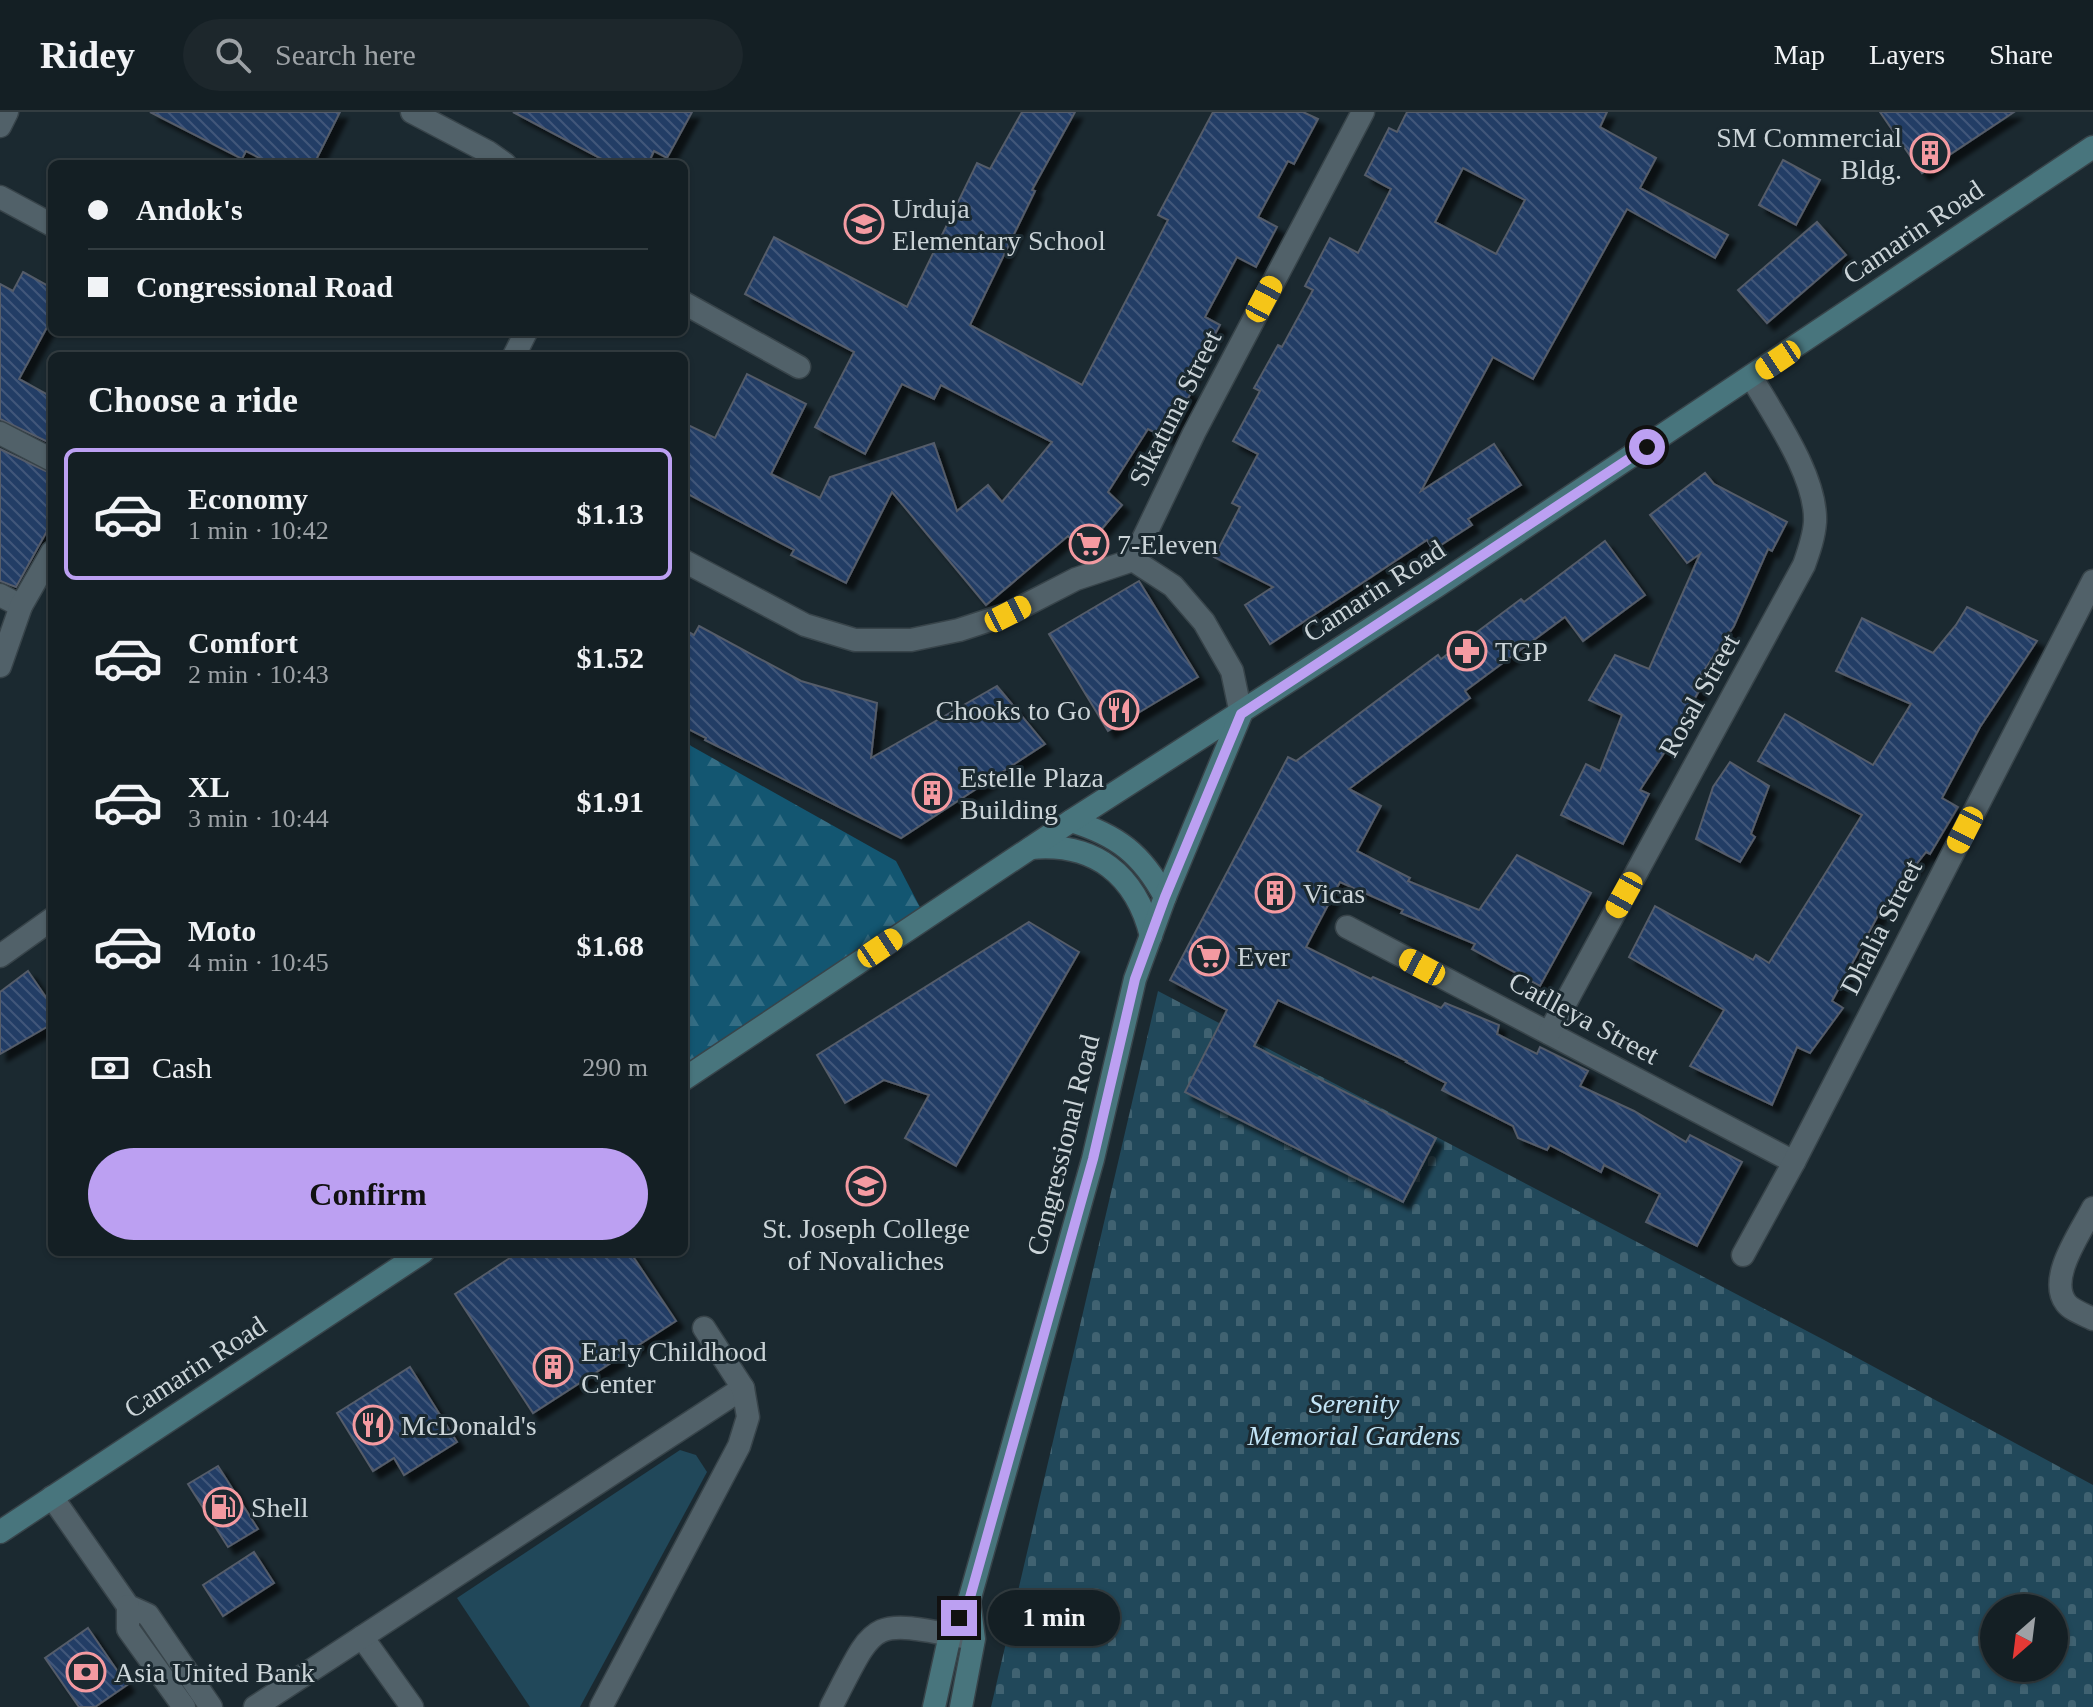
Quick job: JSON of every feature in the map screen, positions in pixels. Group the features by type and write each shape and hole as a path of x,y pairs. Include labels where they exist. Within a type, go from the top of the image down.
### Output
{"main road":[{"name":"Camarin Road","path":"688,1076 1071,821 1241,714 1752,378 2093,147"},
{"name":"Congressional Road","path":"934,1707 950,1635 969,1601 1093,1159 1135,979 1165,897 1241,714"},
{"path":"1071,821 1112,837 1129,849 1144,863 1165,897"},
{"path":"1030,849 1068,849 1103,862 1121,876 1135,893 1151,936"},
{"name":"Camarin Road","path":"0,1532 417,1256"},
{"name":"Congressional Road","path":"961,1707 974,1639 969,1601"}],"street":[{"path":"0,126 7,112"},
{"path":"412,112 499,160"},
{"name":"Sikatuna Street","path":"1133,560 1194,433 1363,112"},
{"path":"0,197 48,223"},
{"path":"688,305 799,367"},
{"name":"Rosal Street","path":"1549,1033 1804,565 1811,543 1815,519 1811,496 1788,442 1752,378"},
{"path":"0,433 48,458"},
{"path":"0,666 21,606 48,559"},
{"path":"688,563 805,625 855,640 911,640 959,630 1008,614 1076,579 1133,560 1173,586 1204,622 1232,671 1241,714"},
{"name":"Dhalia Street","path":"1743,1255 1794,1162 2093,581"},
{"path":"0,595 21,606"},
{"path":"0,956 48,922"},
{"name":"Catlleya Street","path":"1347,927 1794,1162"},
{"path":"2093,1208 2060,1271 2059,1290 2067,1305 2093,1319"},
{"path":"601,1707 739,1446 748,1417 743,1388 704,1328"},
{"path":"255,1707 743,1388"},
{"path":"52,1497 128,1606 148,1615 211,1707"},
{"path":"128,1606 128,1629 184,1707"},
{"path":"831,1707 873,1633 896,1626 974,1639"},
{"path":"362,1637 412,1707"}],"green space":[{"path":"688,744 896,861 922,911 688,1067"},
{"name":"Serenity Memorial Gardens","path":"1158,991 1826,1341 2093,1485 2093,1707 991,1707"},
{"path":"680,1450 696,1455 707,1472 580,1707 530,1707 457,1598"}],"building":[{"path":"150,112 340,112 316,160 263,160 246,151 242,159"},
{"path":"513,112 692,112 667,158 654,151 650,160 603,160"},
{"path":"1022,112 1075,112 1032,190 1035,191 970,325 1082,385 1168,220 1158,215 1213,112 1303,112 1318,119 1294,164 1288,161 1258,217 1277,227 1256,267 1237,257 1205,317 1220,325 1185,390 1191,393 1166,438 1148,429 1108,492 1122,505 1084,550 1068,536 986,605 892,492 846,583 791,555 794,550 688,494 688,425 715,438 747,374 806,404 771,474 820,498 830,477 934,443 957,511 988,485 1002,502 1052,442 941,385 934,399 902,384 865,454 815,427 854,352 745,294 774,237 907,307 977,163 990,169"},
{"path":"1407,112 1607,112 1600,127 1656,158 1640,188 1728,235 1715,258 1627,209 1533,379 1493,357 1421,491 1494,444 1521,485 1468,519 1472,525 1433,550 1427,540 1270,644 1245,605 1273,587 1214,557 1240,507 1232,503 1258,454 1233,441 1260,391 1254,388 1278,345 1282,347 1313,290 1305,286 1330,238 1358,253 1391,189 1365,175 1389,128 1397,132","holes":["1463,168 1525,200 1496,254 1435,222"]},
{"name":"SM Commercial Bldg.","path":"1880,112 2014,112 1922,173"},
{"path":"1783,160 1820,180 1796,225 1759,205"},
{"path":"1817,222 1846,255 1767,323 1738,290"},
{"path":"23,272 48,286 48,325 19,379 48,395 48,442 0,419 0,284 13,291"},
{"path":"0,449 48,472 48,529 16,587 0,581"},
{"path":"1705,473 1714,484 1787,522 1772,551 1768,549 1734,626 1693,687 1700,689 1640,790 1649,794 1623,844 1561,815 1586,764 1600,771 1622,715 1589,700 1615,655 1649,669 1700,554 1687,563 1650,515"},
{"path":"1605,541 1645,595 1583,641 1565,617 1465,691 1470,698 1349,789 1381,806 1357,851 1410,878 1408,881 1479,910 1517,855 1591,893 1540,986 1472,949 1475,944 1401,913 1403,910 1340,882 1306,947 1441,1008 1445,1003 1499,1025 1497,1034 1537,1054 1540,1047 1588,1071 1580,1086 1634,1111 1686,1142 1690,1135 1742,1162 1697,1246 1646,1222 1660,1194 1604,1165 1601,1172 1550,1145 1547,1150 1518,1138 1513,1126 1442,1090 1446,1083 1407,1061 1278,1000 1254,1046 1436,1138 1403,1202 1185,1092 1227,1010 1170,980 1288,757 1296,761 1438,655 1441,659"},
{"path":"1139,581 1198,677 1108,731 1049,634"},
{"path":"1967,607 2037,641 1980,727 1942,798 1958,807 1930,854 1926,852 1882,908 1832,1001 1843,1008 1810,1053 1797,1047 1772,1105 1690,1066 1724,1010 1629,957 1655,906 1753,960 1756,955 1769,963 1862,815 1758,761 1785,714 1873,765 1911,704 1836,671 1862,618 1933,653"},
{"path":"699,626 801,681 877,703 871,758 997,686 1045,744 901,838 688,729 688,631 694,635"},
{"path":"1730,762 1769,786 1751,834 1755,837 1740,862 1696,839 1713,787"},
{"path":"1029,922 1079,952 956,1166 905,1138 929,1095 884,1080 845,1103 817,1055"},
{"path":"28,971 48,1000 48,1026 0,1054 0,992"},
{"name":"Early Childhood Center","path":"513,1256 633,1256 676,1321 533,1413 455,1294"},
{"path":"410,1367 457,1442 404,1475 394,1458 373,1471 337,1413"},
{"name":"Shell","path":"218,1466 258,1529 228,1547 188,1484"},
{"path":"254,1552 274,1583 223,1616 203,1585"},
{"name":"Asia United Bank","path":"88,1628 127,1685 95,1707 79,1707 45,1658"}],"place":[{"name":"SM Commercial Bldg.","path":"1930,153"},
{"name":"Urduja Elementary School","path":"864,224"},
{"name":"7-Eleven","path":"1089,544"},
{"name":"TGP","path":"1467,651"},
{"name":"Chooks to Go","path":"1119,710"},
{"name":"Estelle Plaza Building","path":"932,793"},
{"name":"Vicas","path":"1275,893"},
{"name":"Ever","path":"1209,956"},
{"name":"St. Joseph College of Novaliches","path":"866,1186"},
{"name":"Early Childhood Center","path":"553,1367"},
{"name":"McDonald's","path":"373,1425"},
{"name":"Shell","path":"223,1507"},
{"name":"Asia United Bank","path":"86,1672"}],"route":[{"path":"959,1618 969,1601 1093,1159 1135,979 1165,897 1241,714 1647,447"}]}
